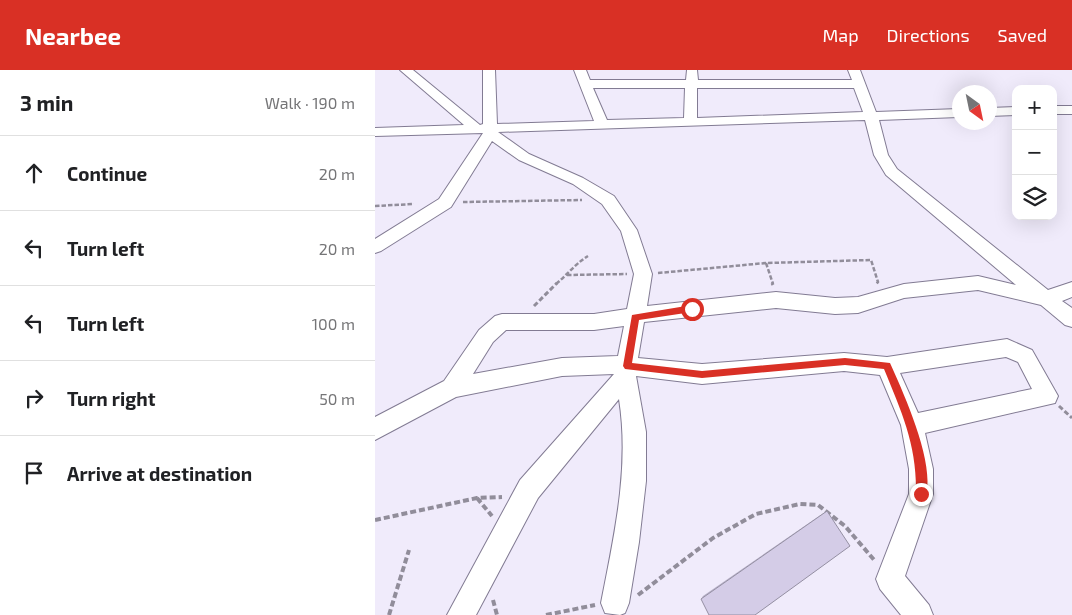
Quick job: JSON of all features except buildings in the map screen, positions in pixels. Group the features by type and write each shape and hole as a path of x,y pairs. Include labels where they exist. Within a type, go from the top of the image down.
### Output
{"street":[{"path":"406,70 524,158 578,182 608,200 629,230 643,274 627,371 635,439 635,462 631,505 615,603"},
{"path":"375,247 445,203 485,129 489,70"},
{"path":"580,70 602,124"},
{"path":"690,121 692,70"},
{"path":"773,70 775,83"},
{"path":"854,70 871,116 881,155 891,172 1072,319"},
{"path":"586,84 859,84"},
{"path":"1057,110 1072,110"},
{"path":"997,112 1012,111"},
{"path":"375,132 952,113"},
{"path":"452,388 485,336 502,322 593,322 667,311 776,300 835,306 858,305 903,291 967,283 978,283 1046,299 1072,289"},
{"path":"375,429 452,388 562,367 609,364 627,371 702,374 845,362 887,366 1007,348 1025,356 1047,396 912,425"},
{"path":"887,366 912,425 921,470 921,494 890,579 919,615"},
{"path":"461,615 529,489 627,371"}],"path":[{"path":"375,206 608,200"},
{"path":"533,307 546,292 567,276 574,265 588,256"},
{"path":"567,276 643,274 766,263 871,260"},
{"path":"766,263 776,300"},
{"path":"375,520 477,498 503,496 529,489"},
{"path":"547,615 593,605 628,603 713,538 756,514 800,504 818,505 845,526 890,579"},
{"path":"389,615 409,550"}],"route":[{"path":"692,309 635,317 628,366 702,374 845,362 887,366 912,425 921,470 921,494"}]}
